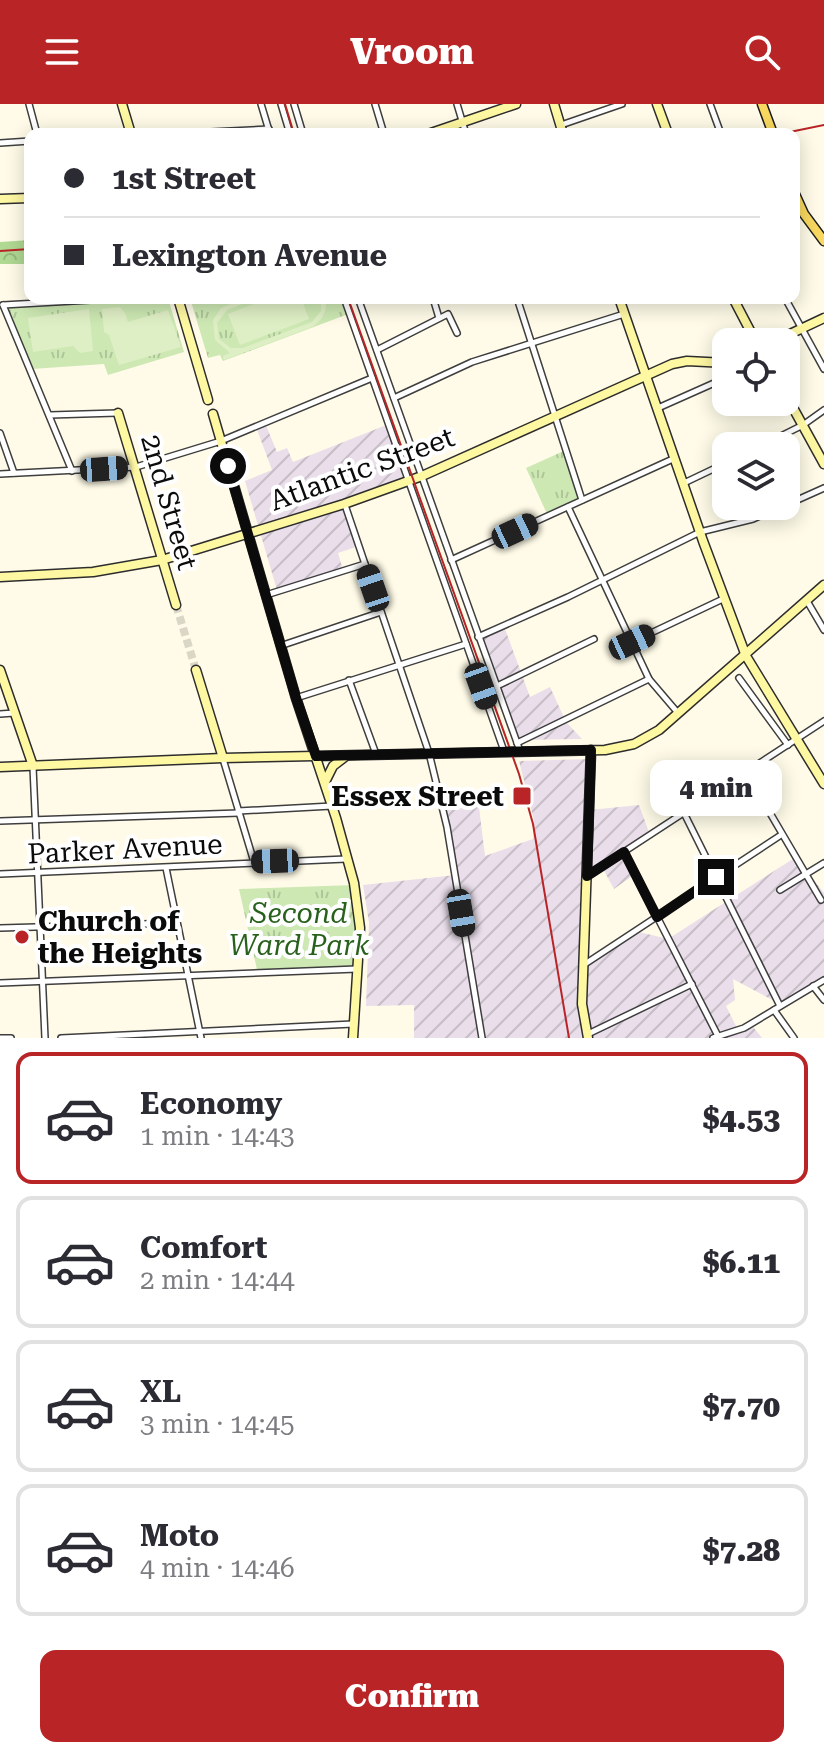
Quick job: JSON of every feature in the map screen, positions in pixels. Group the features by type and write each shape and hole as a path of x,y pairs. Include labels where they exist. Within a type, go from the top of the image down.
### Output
{"main road":[{"path":"762,104 771,128"},
{"path":"800,205 824,241"}],"street":[{"path":"29,104 35,128"},
{"path":"122,104 129,128"},
{"path":"261,104 269,128"},
{"path":"281,104 288,128"},
{"path":"294,104 301,128"},
{"path":"375,104 382,128"},
{"path":"457,104 464,128"},
{"path":"446,128 516,104"},
{"path":"554,104 561,128"},
{"path":"567,128 622,104"},
{"path":"657,104 666,128"},
{"path":"710,104 719,128"},
{"path":"0,143 24,141"},
{"path":"0,199 24,198"},
{"path":"24,303 2,304 72,471"},
{"path":"180,304 208,400"},
{"path":"346,304 504,751"},
{"path":"360,304 518,747"},
{"path":"435,304 439,318"},
{"path":"519,304 582,500"},
{"path":"621,304 746,656 824,783"},
{"path":"736,304 749,328"},
{"path":"788,304 824,369"},
{"path":"377,350 448,314 457,333"},
{"path":"394,398 472,362 625,314"},
{"path":"801,329 824,318"},
{"name":"Atlantic Street","path":"0,577 93,572 162,560 344,504 422,476 680,362 712,363"},
{"path":"0,474 136,467 221,441 372,378"},
{"path":"658,408 712,384"},
{"path":"789,432 824,410"},
{"path":"50,415 118,413"},
{"name":"2nd Street","path":"118,413 176,605"},
{"path":"213,414 280,646 347,859 359,913 353,1038"},
{"path":"798,416 824,464"},
{"path":"0,433 14,473"},
{"path":"451,560 676,458"},
{"path":"684,483 712,470"},
{"path":"800,498 824,488"},
{"path":"344,504 429,753 447,827 482,1038"},
{"path":"568,507 649,679 679,714"},
{"path":"478,637 700,532 749,520"},
{"path":"266,595 365,564"},
{"path":"518,747 591,750 615,749 637,743 679,714 824,588"},
{"path":"632,642 725,598"},
{"path":"807,601 824,630"},
{"path":"280,646 381,612"},
{"path":"497,686 594,639"},
{"path":"296,698 466,644"},
{"path":"758,645 754,658 762,681"},
{"path":"0,670 33,766 38,820 37,873 45,1038"},
{"path":"196,670 254,862"},
{"path":"739,678 788,745"},
{"path":"349,679 376,754"},
{"path":"0,767 504,751 518,747 649,679"},
{"path":"0,714 15,713"},
{"path":"587,876 824,721"},
{"path":"591,750 582,1004 588,1036 692,984"},
{"path":"325,783 333,766 348,755"},
{"path":"746,772 821,900"},
{"path":"0,821 332,806"},
{"path":"684,813 780,1006"},
{"path":"584,965 781,835"},
{"path":"624,852 717,1037 744,1028 824,980"},
{"name":"Parker Avenue","path":"0,874 347,859"},
{"path":"780,890 824,863"},
{"path":"166,868 201,1035"},
{"path":"0,928 177,923"},
{"path":"0,983 358,969"},
{"path":"813,986 824,1000"},
{"path":"774,1010 794,1038"},
{"path":"61,1038 201,1035 354,1024"},
{"path":"0,1038 11,1038"}],"shaded area":[{"path":"265,423 277,452 287,448 293,462 389,424 403,477 343,499 359,546 338,553 343,570 277,590 245,481 272,470 256,427"},
{"path":"504,626 530,697 550,687 566,722 582,739 513,740 476,640"},
{"path":"591,759 590,810 639,805 650,835 625,852 635,874 614,889 602,867 588,878 585,962 635,931 668,939 796,857 824,893 824,977 780,1004 733,979 735,1000 726,1006 738,1030 750,1023 762,1038 414,1038 414,1005 366,1006 369,923 363,885 456,875 441,808 479,807 485,856 533,839 534,820 519,761"}],"green space":[{"path":"24,240 24,264 0,264 0,242"},
{"path":"170,304 184,352 108,375 104,364 32,369 4,306"},
{"path":"192,304 348,304 351,313 223,361 220,355 208,358"},
{"path":"242,304 227,310 217,323 219,339 231,348 243,348 312,322 321,311 321,304 326,304 324,315 312,327 224,360 223,356 230,353 215,340 213,320 221,308"},
{"path":"254,304 303,304 309,319 240,345 228,314"},
{"path":"120,307 128,322 168,310 181,347 119,365 109,335 104,332 102,309"},
{"path":"89,309 93,351 80,353 73,346 33,352 28,318"},
{"path":"566,450 582,500 548,516 526,468"},
{"name":"Second Ward Park","path":"354,885 358,969 258,974 239,889"}],"tunnel":[{"path":"176,605 196,670"}],"railway":[{"path":"285,104 292,128"},
{"path":"800,130 824,125"},
{"path":"0,251 24,249"},
{"path":"350,304 519,774 533,824 569,1038"}],"place":[{"name":"Essex Street","path":"522,796"},
{"name":"Church of the Heights","path":"22,937"}],"route":[{"path":"228,466 316,756 591,750 587,876 624,852 657,917 716,877"}]}
